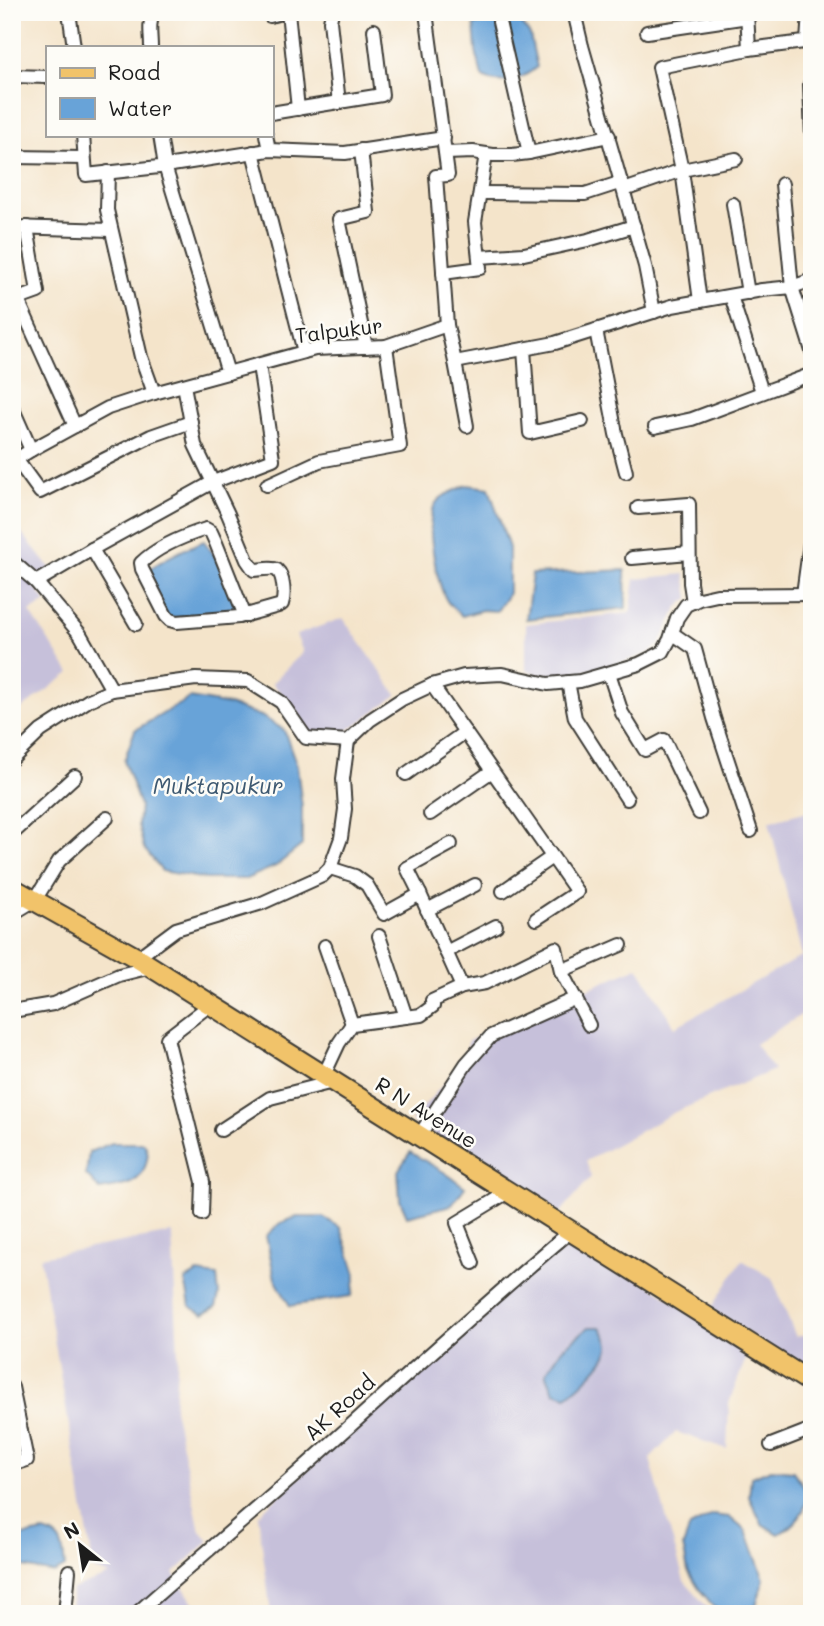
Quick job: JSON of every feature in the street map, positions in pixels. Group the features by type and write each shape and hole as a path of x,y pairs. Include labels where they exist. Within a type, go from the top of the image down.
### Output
{"main road":[{"name":"R N Avenue","path":"12,888 144,962 812,1383"}],"street":[{"path":"69,12 74,46"},
{"path":"151,46 150,25 154,12"},
{"path":"269,12 270,16 286,12 298,109"},
{"path":"332,12 330,22 340,103"},
{"path":"426,12 448,175 436,176 447,325 467,426"},
{"path":"574,12 645,266 654,312"},
{"path":"700,301 682,170 659,67 748,50 809,42 808,12"},
{"path":"647,32 748,14 748,50"},
{"path":"499,22 529,153"},
{"path":"273,113 382,95 374,30"},
{"path":"12,76 46,77"},
{"path":"810,84 812,138"},
{"path":"83,136 86,175 269,150 345,153 444,138"},
{"path":"160,136 166,166 228,373"},
{"path":"266,136 269,150"},
{"path":"446,153 529,153 609,136"},
{"path":"361,150 368,212 340,219 366,347"},
{"path":"253,152 303,352"},
{"path":"443,273 480,268 475,222 486,154"},
{"path":"12,157 84,158"},
{"path":"480,192 585,194 736,159"},
{"path":"108,172 107,210 111,230 141,357 154,393"},
{"path":"782,184 792,287 812,351"},
{"path":"733,204 748,293"},
{"path":"479,257 524,254 588,240 634,226"},
{"path":"12,227 111,230"},
{"path":"27,227 38,292 15,300 75,426"},
{"path":"455,362 555,343 672,306 792,287 812,280"},
{"path":"732,296 762,392"},
{"name":"Talpukur","path":"14,460 108,408 154,393 315,349 386,346 447,325"},
{"path":"596,330 626,472"},
{"path":"267,485 319,461 400,446 386,346"},
{"path":"524,349 530,433 582,421"},
{"path":"36,582 213,482 273,459 259,365"},
{"path":"655,427 692,419 812,373"},
{"path":"184,385 195,444 250,566 254,570 276,570 281,578 284,598 282,604 239,617 177,622 166,615 142,569 141,563 164,547 206,529 211,532 216,542 245,615"},
{"path":"12,407 31,450"},
{"path":"14,460 40,492 152,436 191,422"},
{"path":"638,508 689,504 690,583 693,602"},
{"path":"12,1011 53,1004 144,962 176,929 262,903 322,876 330,868 341,838 345,809 343,779 348,741 370,720 402,699 432,685 464,676 502,674 548,684 580,681 639,664 663,652 677,618 686,605 693,602 717,595 807,594 812,528"},
{"path":"92,549 136,624"},
{"path":"632,558 689,553"},
{"path":"12,561 36,582 79,634 112,690"},
{"path":"672,633 695,649 714,718 751,831"},
{"path":"609,673 622,713 639,741 645,750 664,740 699,813"},
{"path":"12,759 41,731 89,700 112,690 196,679 248,681 281,702 306,738 348,741"},
{"path":"568,682 575,718 627,799"},
{"path":"432,685 577,892 536,919"},
{"path":"406,774 465,732"},
{"path":"430,814 492,771"},
{"path":"12,834 75,776"},
{"path":"12,914 35,900 59,861 107,818"},
{"path":"451,844 407,868 462,987"},
{"path":"503,891 552,857"},
{"path":"330,868 355,876 367,885 384,914 420,894"},
{"path":"428,910 475,885"},
{"path":"446,952 496,926"},
{"path":"379,936 406,1017"},
{"path":"561,971 621,945"},
{"path":"325,946 352,1024"},
{"path":"221,1130 270,1098 329,1079 339,1043 352,1024 421,1015 433,1006 432,1001 462,987 485,983 556,948 561,971 589,1024"},
{"path":"419,1136 466,1064 491,1036 576,999"},
{"path":"202,1214 203,1182 167,1038 211,1004"},
{"path":"473,1263 457,1223 508,1192"},
{"name":"AK Road","path":"136,1614 498,1292 571,1231"},
{"path":"12,1387 27,1460 12,1465"},
{"path":"771,1445 812,1429"},
{"path":"65,1614 69,1571"}],"shaded area":[{"path":"12,521 52,570 32,582 46,602 30,612 70,673 12,716"},
{"path":"685,574 689,598 678,607 659,645 648,653 609,667 546,677 526,670 526,624 630,613 635,579"},
{"path":"343,618 397,695 339,737 309,734 294,708 272,683 303,652 296,635"},
{"path":"812,810 812,1008 755,1044 774,1070 675,1112 586,1161 591,1177 560,1213 411,1121 467,1057 468,1041 638,967 675,1027 802,956 769,821"},
{"path":"565,1230 749,1350 729,1403 727,1449 676,1432 650,1459 684,1581 713,1614 271,1614 258,1515"},
{"path":"172,1233 178,1354 174,1408 200,1531 209,1541 174,1573 200,1613 71,1614 72,1589 110,1575 94,1570 40,1257"},
{"path":"742,1260 772,1278 796,1337 812,1332 812,1375 711,1309"}],"water":[{"path":"489,19 519,19 530,35 537,67 511,81 482,77 474,25"},
{"path":"467,485 489,488 509,548 509,593 497,611 482,610 462,616 443,593 434,556 431,518 438,500"},
{"path":"204,541 218,560 237,603 230,617 163,618 141,575 171,556"},
{"path":"625,570 626,608 526,619 532,574"},
{"name":"Muktapukur","path":"190,698 229,705 261,716 284,730 297,766 302,807 302,845 276,866 246,879 206,879 162,871 144,848 138,825 140,806 124,761 135,730"},
{"path":"112,1143 144,1143 148,1153 146,1164 143,1172 134,1181 100,1190 86,1175 89,1152"},
{"path":"410,1152 465,1187 452,1205 407,1216 400,1200 398,1171"},
{"path":"297,1217 323,1217 341,1228 356,1274 352,1296 290,1306 275,1279 266,1236 280,1223"},
{"path":"198,1273 217,1276 219,1295 216,1307 203,1314 190,1306 185,1280"},
{"path":"589,1327 601,1327 609,1343 607,1354 591,1374 567,1396 554,1392 546,1373 562,1349"},
{"path":"771,1469 793,1471 806,1491 807,1498 803,1511 795,1522 779,1534 762,1524 749,1497 751,1477"},
{"path":"713,1515 729,1517 746,1531 764,1579 756,1606 746,1614 729,1614 716,1609 688,1571 683,1546 690,1527"},
{"path":"44,1532 59,1541 65,1567 54,1573 13,1565 12,1538"}]}
